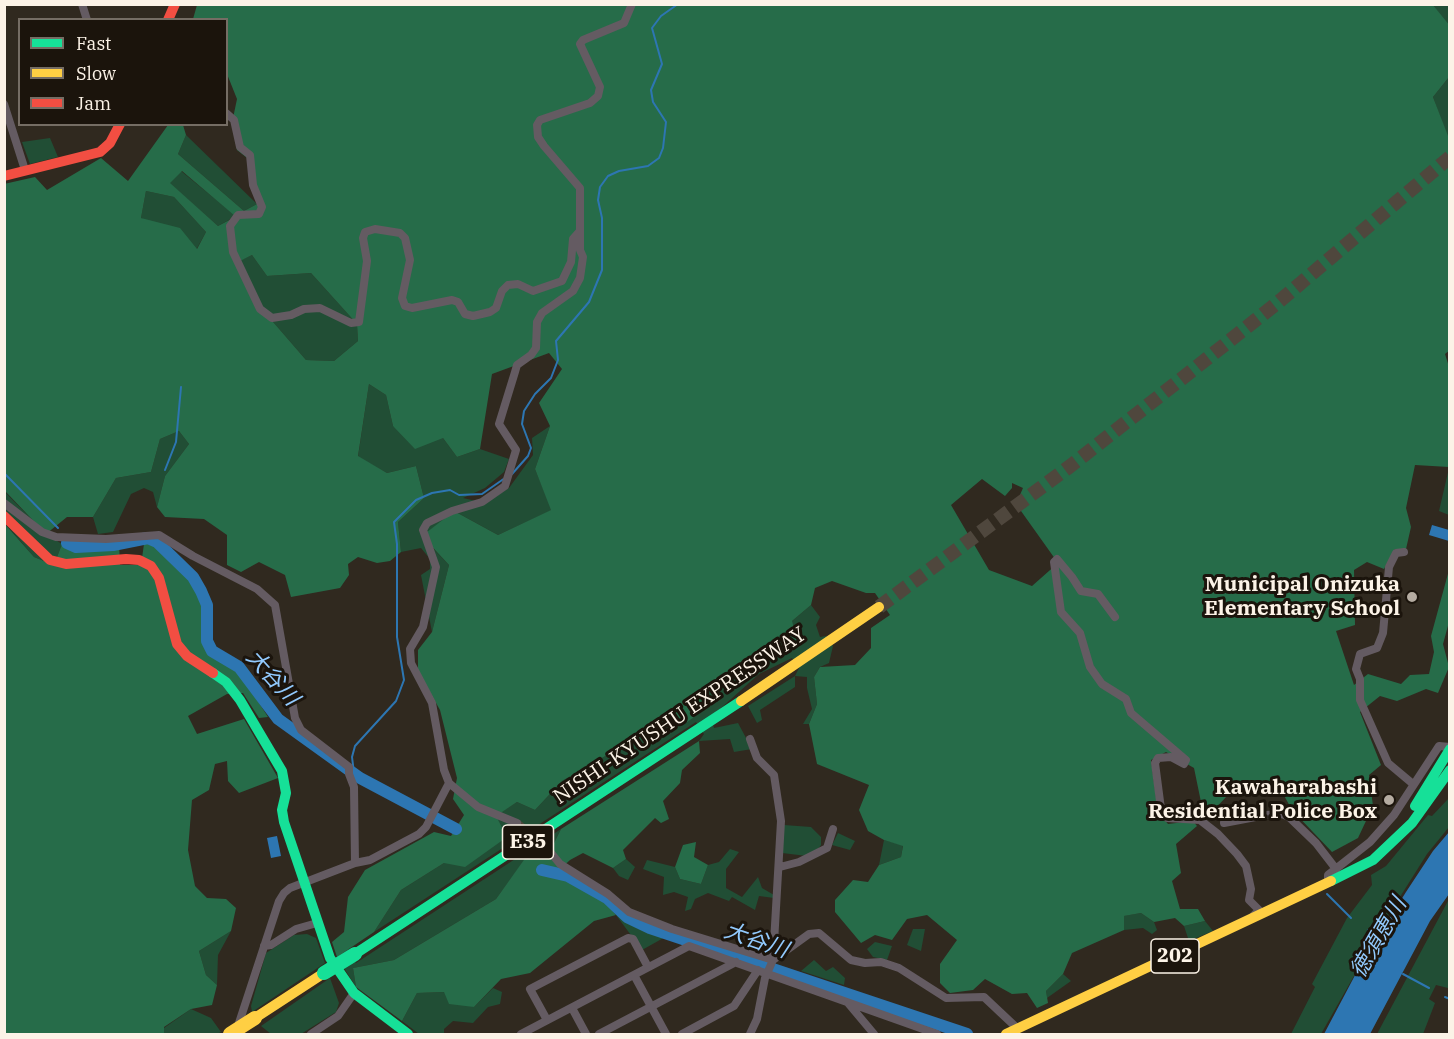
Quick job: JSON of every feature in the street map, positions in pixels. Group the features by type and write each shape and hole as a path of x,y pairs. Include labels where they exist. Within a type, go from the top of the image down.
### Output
{"main road":[{"path":"169,18 175,4"},
{"path":"4,176 100,152 110,143 119,126"},
{"path":"4,516 50,560 66,564 84,564 126,559 139,560 151,566 159,578 177,644 187,656 226,682 240,700 282,771 286,793 282,810 284,822 330,958 354,993 408,1035"},
{"name":"NISHI-KYUSHU EXPRESSWAY","path":"230,1035 700,729 879,607"},
{"name":"202","path":"1012,1032 1328,883 1339,872 1402,825 1445,779 1449,748"}],"street":[{"path":"518,823 478,807 449,783 444,770 432,704 411,663 410,649 423,627 436,567 423,530 427,523 452,511 482,502 505,486 508,480 516,450 514,443 502,432 499,424 517,365 531,355 536,348 537,322 542,313 573,291 580,278 583,257 580,250 580,188 544,146 538,137 537,125 540,120 590,103 597,96 600,87 579,44 583,39 624,23 632,4"},
{"path":"4,104 25,170"},
{"path":"228,115 234,120 240,147 250,155 253,185 262,207 259,214 238,215 230,226 233,252 260,309 272,318 291,315 304,309 320,308 351,323 359,322 368,261 363,238 365,232 375,229 400,233 405,238 410,260 402,298 405,306 412,308 452,300 458,302 465,314 473,316 490,312 496,308 502,291 508,285 518,284 533,291 562,281 572,262 573,239 580,231"},
{"path":"4,503 42,532 57,537 98,539 159,535 193,556 257,589 275,605 295,718 301,730 348,764 354,787 355,863"},
{"path":"1404,552 1396,553 1389,567 1388,595 1380,640 1372,652 1360,654 1356,669 1360,679 1360,700 1388,763 1413,784"},
{"path":"1115,617 1098,594 1081,591 1056,559 1054,562 1061,612 1080,633 1090,667 1102,684 1126,699 1131,713 1186,760 1184,764 1171,757 1158,758 1155,762 1161,809 1167,818 1200,820 1218,834 1237,854 1246,866 1251,889 1249,900 1259,910 1253,915 1252,920"},
{"path":"750,739 757,758 774,775 782,821 771,967 758,1019 750,1035"},
{"path":"1224,823 1282,814 1289,817 1316,843 1339,872 1394,815 1439,746 1449,748"},
{"path":"236,1035 279,901 290,888 355,863 370,860 420,834 449,783"},
{"path":"780,867 799,862 827,848 833,829"},
{"path":"547,848 560,864 608,894 629,912 771,967 847,1002 937,1035"},
{"path":"264,946 271,945 296,928 317,923"},
{"path":"521,1035 689,946 758,970 771,967 809,934 819,933 851,960 865,963 880,962 898,968 946,998 984,997 1012,1032"},
{"path":"548,1020 530,989 628,938 633,939 648,967"},
{"path":"599,1035 736,962"},
{"path":"682,1035 734,1006 758,970"},
{"path":"634,975 666,1035"},
{"path":"311,1035 338,1016 354,993"},
{"path":"847,1002 874,1035"},
{"path":"572,1008 586,1035"}],"green space":[{"path":"197,5 1433,5 1450,26 1449,77 1433,97 1450,141 1450,350 1445,354 1450,370 1449,467 1415,465 1406,508 1411,527 1406,549 1395,549 1384,569 1367,562 1354,570 1355,625 1336,631 1354,685 1368,674 1401,684 1410,675 1429,674 1434,652 1431,636 1449,570 1449,622 1443,644 1449,667 1438,693 1426,689 1397,701 1380,696 1360,712 1381,765 1369,775 1373,806 1358,838 1332,852 1292,810 1281,790 1263,783 1227,796 1212,812 1199,812 1201,802 1194,768 1166,752 1151,760 1158,812 1168,824 1193,821 1197,826 1176,844 1181,873 1172,881 1180,909 1198,909 1205,921 1184,926 1175,918 1154,922 1141,913 1124,916 1124,930 1072,953 1063,974 1046,991 1048,1003 1037,1008 1027,993 1012,994 985,979 973,990 950,993 940,983 940,964 957,940 927,915 907,919 892,940 875,935 861,943 835,912 835,900 853,880 868,882 879,865 901,857 903,846 884,840 868,831 859,810 869,785 817,764 809,724 817,704 814,677 820,667 855,665 871,648 871,628 890,615 875,593 866,593 832,581 815,588 811,605 792,621 797,640 781,657 759,649 701,692 703,711 687,722 675,716 562,781 535,810 517,802 496,816 507,837 465,867 444,863 401,890 374,932 337,957 332,942 344,932 348,897 365,870 434,832 451,836 464,815 453,799 457,778 440,710 418,671 418,650 432,632 449,565 422,536 454,511 498,535 551,510 535,469 550,426 539,403 562,369 549,353 492,374 480,449 457,457 443,438 415,449 393,426 386,395 369,384 358,456 387,473 416,466 424,498 398,522 401,552 390,561 377,563 358,557 348,564 349,575 340,588 291,597 285,575 259,562 241,572 227,565 227,535 204,519 165,517 157,507 165,476 189,444 179,431 160,439 151,472 116,478 93,517 67,517 46,534 5,491 4,184 35,177 47,190 101,158 128,181 167,126 183,126 186,135 178,154 244,211 257,204 251,161 237,150 232,123 237,99 228,76 228,18 193,18","holes":["182,171 235,216 235,217 218,226 170,183","146,191 174,197 206,232 197,249 180,228 141,218","252,255 267,276 311,273 357,324 358,341 334,361 306,360 261,308 240,261","982,479 1005,496 1012,488 1012,483 1023,488 1016,504 1058,563 1032,586 989,570 951,505"]},
{"path":"1433,5 1449,5 1449,26 1448,26"},
{"path":"1449,77 1449,141 1433,97"},
{"path":"186,135 257,204 244,211 178,154"},
{"path":"50,138 58,157 30,164 22,142"},
{"path":"181,171 236,216 218,226 169,183"},
{"path":"146,191 174,197 206,232 196,250 141,218"},
{"path":"252,255 267,276 311,273 357,324 358,341 334,361 306,360 261,308 239,261"},
{"path":"369,384 386,395 393,426 443,438 457,457 480,449 509,459 504,472 485,488 463,498 485,503 509,488 533,455 532,438 550,426 535,469 552,510 498,535 454,511 422,537 449,565 432,632 421,575 430,569 430,559 421,548 401,552 398,522 424,498 416,466 387,473 358,457"},
{"path":"179,431 189,444 165,476 157,507 153,492 144,488 131,494 113,532 98,534 93,517 116,478 151,472 160,439"},
{"path":"1449,468 1450,515 1439,511"},
{"path":"4,491 46,534 62,544 54,565 34,557 5,523"},
{"path":"4,523 34,557 54,565 62,544 119,542 120,565 141,565 145,537 158,537 191,579 205,606 205,641 210,652 236,667 268,717 259,718 243,693 227,694 188,716 197,734 244,719 278,778 239,793 228,781 227,761 215,764 209,790 192,800 188,850 195,886 207,898 226,899 236,908 231,931 199,951 206,975 217,985 212,1005 191,1009 164,1027 164,1034 5,1034"},
{"path":"811,605 820,617 816,625 820,637 826,636 833,646 829,663 820,667 814,677 817,704 809,724 803,724 812,709 807,677 795,676 799,668 792,658 759,674 711,717 714,728 738,723 752,749 734,752 730,739 699,741 704,734 696,722 374,932 401,890 444,863 507,837 495,816 517,802 535,810 562,781 675,716 687,721 703,711 700,692 759,649 782,657 792,621"},
{"path":"795,676 795,687 760,710 762,720 757,723 748,706"},
{"path":"699,741 700,753 682,770 680,783 663,801 669,819 661,823 655,818 623,850 626,859 613,868 583,853 570,860 555,874 603,899 616,915 594,921 530,973 501,979 474,1007 449,1004 444,992 417,993 402,1021 356,987 353,968 394,960 496,899 526,857 547,857 561,829"},
{"path":"1449,798 1449,827 1427,854 1388,916 1321,1034 1291,1034 1315,987 1312,984 1347,918 1372,885 1371,875 1386,866 1428,815 1432,816"},
{"path":"784,825 811,827 821,837 821,845 816,852 807,856 782,853"},
{"path":"561,829 547,857 526,858 496,899 394,960 353,968 356,987 337,957 348,949 356,963"},
{"path":"838,833 855,841 850,850 832,845"},
{"path":"884,840 903,845 901,857 879,865"},
{"path":"696,842 694,857 708,865 701,884 680,879 675,867 683,845"},
{"path":"730,849 739,852 726,869 726,888 742,897 758,877 762,888 774,895 774,898 759,896 755,910 732,897 729,901 708,893 695,899 691,909 685,911 688,897 674,892 663,895 664,877 643,869 647,860 675,867 680,879 701,884 708,865 719,862"},
{"path":"626,859 635,867 628,880 619,876 613,868"},
{"path":"1449,899 1448,988 1436,985 1429,999 1435,1003 1423,1034 1377,1034"},
{"path":"1141,913 1154,922 1157,930 1152,934 1143,928 1124,930 1123,916"},
{"path":"616,915 667,936 642,950"},
{"path":"1205,921 1213,931 1189,941 1184,926"},
{"path":"913,929 925,929 921,951 907,945"},
{"path":"231,931 218,955 217,985 206,975 199,951"},
{"path":"307,934 316,938 325,963 252,1012 251,1006 266,953 294,935"},
{"path":"875,942 892,946 887,960 873,957 867,949"},
{"path":"814,960 826,971 833,967 845,978 844,985 801,971"},
{"path":"1063,974 1071,981 1047,998 1046,991"},
{"path":"330,978 339,1003 336,1012 301,1034 271,1034 261,1026"},
{"path":"493,988 502,992 500,1004 488,1007 473,1023 453,1021 444,1029 444,1034 419,1034 402,1021 417,993 444,992 474,1007"},
{"path":"191,1009 211,1018 221,1032 217,1034 164,1034 164,1028"}],"water":[{"path":"1432,525 1449,530 1449,541 1429,535"},
{"name":"徳須恵川","path":"1449,832 1449,894 1430,921 1370,1034 1324,1034 1362,962 1433,851"},
{"path":"277,836 281,856 271,858 267,838"}],"waterway":[{"path":"512,474 528,456 531,448 522,424 524,411 535,394 551,378 558,360 556,341 589,302 602,270 602,218 598,200 600,187 608,176 619,171 648,166 659,158 663,148 666,122 653,102 651,90 662,64 652,28 661,16 678,4"},
{"path":"165,470 176,442 181,387"},
{"name":"大谷川","path":"4,473 58,528"},
{"path":"354,773 352,757 355,746 396,701 404,680 397,637 397,544 394,522 416,500 432,493 450,490 459,495 482,494 505,478"},
{"name":"大谷川","path":"67,543 76,547 113,545 148,538 157,542 193,577 201,591 207,605 207,641 212,651 239,667 278,719 360,778 456,829"},
{"name":"大谷川","path":"542,870 568,876 607,898 627,917 650,928 967,1034"},
{"path":"1327,894 1351,918"},
{"name":"徳須恵川","path":"1368,930 1381,938"},
{"path":"1403,974 1429,988"},
{"path":"1445,997 1450,999"}],"tunnel":[{"path":"879,607 1069,467 1180,380 1276,304 1450,157"},
{"path":"517,823 547,848"}],"traffic: fast":[{"path":"213,673 226,682 240,700 282,771 286,793 282,810 284,822 330,958 354,993 408,1034"},
{"path":"355,954 741,701"},
{"path":"1415,806 1450,749"},
{"path":"1331,881 1373,860 1412,823 1450,770"},
{"path":"324,973 355,954"}],"traffic: slow":[{"path":"741,701 879,607"},
{"path":"1006,1034 1331,881"},
{"path":"255,1018 324,973"},
{"path":"230,1034 255,1018"}],"traffic: jam":[{"path":"169,18 175,4"},
{"path":"4,176 100,152 110,143 119,126"},
{"path":"4,516 50,560 66,564 126,559 139,560 151,566 159,578 177,644 187,656 213,673"}],"place":[{"name":"Municipal Onizuka Elementary School","path":"1412,597"},
{"name":"Kawaharabashi Residential Police Box","path":"1389,800"}]}
